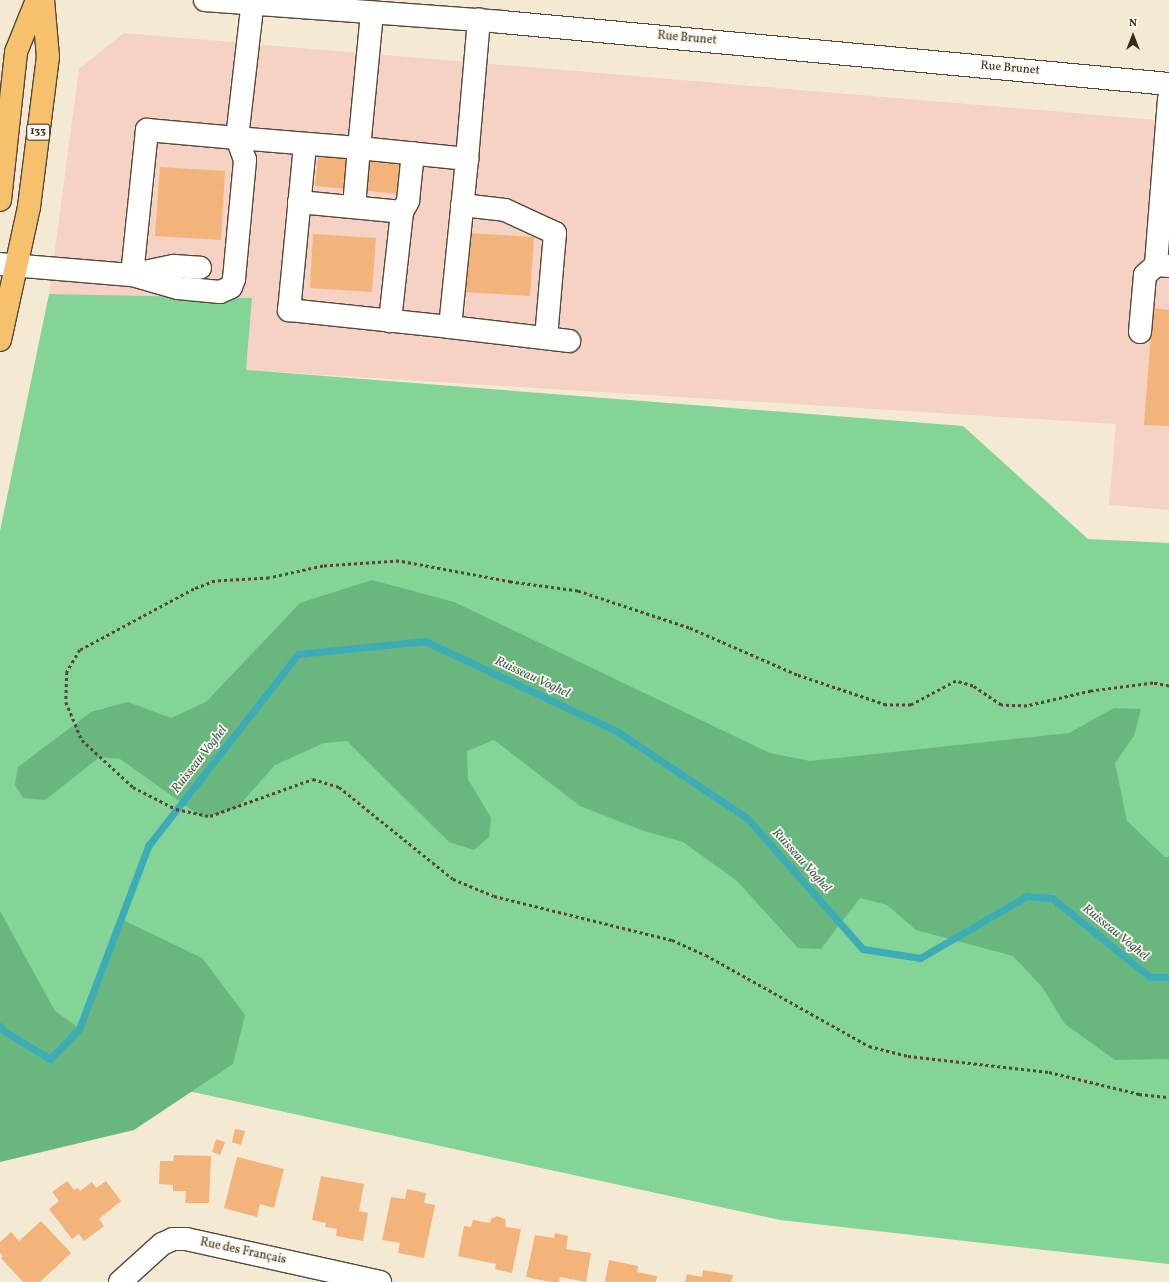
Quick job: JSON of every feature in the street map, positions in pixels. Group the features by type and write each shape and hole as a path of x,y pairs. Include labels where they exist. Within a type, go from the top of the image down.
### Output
{"main road":[{"path":"0,200 16,52 37,0"},
{"name":"133","path":"0,340 8,265 29,207 48,57 43,0"}],"street":[{"name":"Rue Brunet","path":"205,0 253,2 372,13 479,20 1169,84"},
{"path":"8,265 132,275 178,288 220,292 230,287 234,279 245,160 237,138 253,2"},
{"path":"354,207 372,13"},
{"path":"450,327 479,20"},
{"path":"1140,332 1145,275 1162,266 1169,99"},
{"path":"132,275 147,130 305,145 359,148 467,159"},
{"path":"305,145 288,310 569,341"},
{"path":"390,321 402,212 408,201 413,153"},
{"path":"299,202 402,212"},
{"path":"462,204 505,210 555,233 546,338"},
{"path":"132,275 174,266 200,268"},
{"name":"Rue des Français","path":"120,1282 162,1244 173,1239 186,1239 380,1282"}],"path":[{"path":"1169,686 1153,683 1091,691 1027,706 1001,705 973,686 956,681 911,705 886,705 797,675 689,628 578,591 511,582 398,561 322,566 269,578 215,581 194,589 80,650 67,672 66,702 82,740 86,744 133,787 176,809 210,816 313,780 339,787 453,879 494,896 672,940 706,955 869,1046 908,1056 1049,1072 1139,1094 1169,1097"}],"shaded area":[{"path":"124,33 1169,121 1169,510 1109,505 1116,424 246,370 252,298 49,294 79,69"}],"green space":[{"path":"49,294 252,298 246,370 963,426 1088,539 1169,543 1169,1264 780,1220 0,1050 0,531"},
{"path":"372,580 454,602 770,753 810,761 1069,733 1114,708 1141,709 1134,736 1115,763 1127,821 1165,857 1169,857 1169,1059 1115,1060 1065,1024 1042,987 1013,956 916,930 887,905 860,898 821,949 798,948 737,881 683,842 644,831 580,806 494,740 467,751 468,779 491,818 489,837 474,850 449,842 347,741 324,743 275,765 237,808 203,818 120,759 100,757 45,800 23,798 15,785 18,767 91,712 128,702 171,718 206,702 300,603"},
{"path":"0,911 55,1011 79,1028 121,919 202,958 245,1015 233,1064 134,1130 0,1162"}],"building":[{"path":"318,156 403,165 400,194 315,186"},
{"path":"160,167 225,171 221,240 155,236"},
{"path":"467,233 534,237 530,296 463,292"},
{"path":"313,234 376,238 372,292 310,288"},
{"path":"1153,308 1169,310 1169,426 1144,425"},
{"path":"235,1129 245,1131 241,1145 232,1142"},
{"path":"216,1139 225,1142 220,1155 212,1152"},
{"path":"174,1155 211,1156 209,1203 185,1203 186,1191 173,1191 173,1185 159,1184 160,1161 173,1161"},
{"path":"237,1157 284,1169 274,1208 260,1204 257,1217 224,1208"},
{"path":"321,1176 364,1184 359,1211 368,1213 363,1241 336,1236 337,1229 325,1227 326,1223 312,1220"},
{"path":"67,1181 74,1190 78,1188 80,1191 92,1182 96,1188 106,1181 121,1201 99,1219 104,1226 84,1241 79,1234 72,1239 49,1209 59,1201 52,1192"},
{"path":"407,1189 426,1193 424,1203 435,1205 424,1258 398,1253 400,1243 382,1240 391,1197 405,1199"},
{"path":"497,1216 505,1219 506,1227 521,1229 512,1273 495,1269 496,1264 458,1256 464,1226 471,1227 473,1220 490,1223 491,1219"},
{"path":"41,1221 71,1253 40,1282 23,1282 1,1258 3,1256 0,1253 0,1242 11,1232 19,1241"},
{"path":"555,1233 568,1236 566,1249 591,1253 586,1282 560,1277 559,1282 551,1282 526,1277 535,1235 554,1238"},
{"path":"609,1260 638,1266 637,1272 657,1276 656,1282 605,1282"},
{"path":"703,1270 733,1275 731,1282 685,1282 687,1274 702,1277"}],"waterway":[{"name":"Ruisseau Voghel","path":"0,1026 1,1029 50,1059 79,1029 148,846 298,654 425,641 618,732 747,818 863,949 920,958 1027,896 1052,898 1150,977 1169,977"}]}
